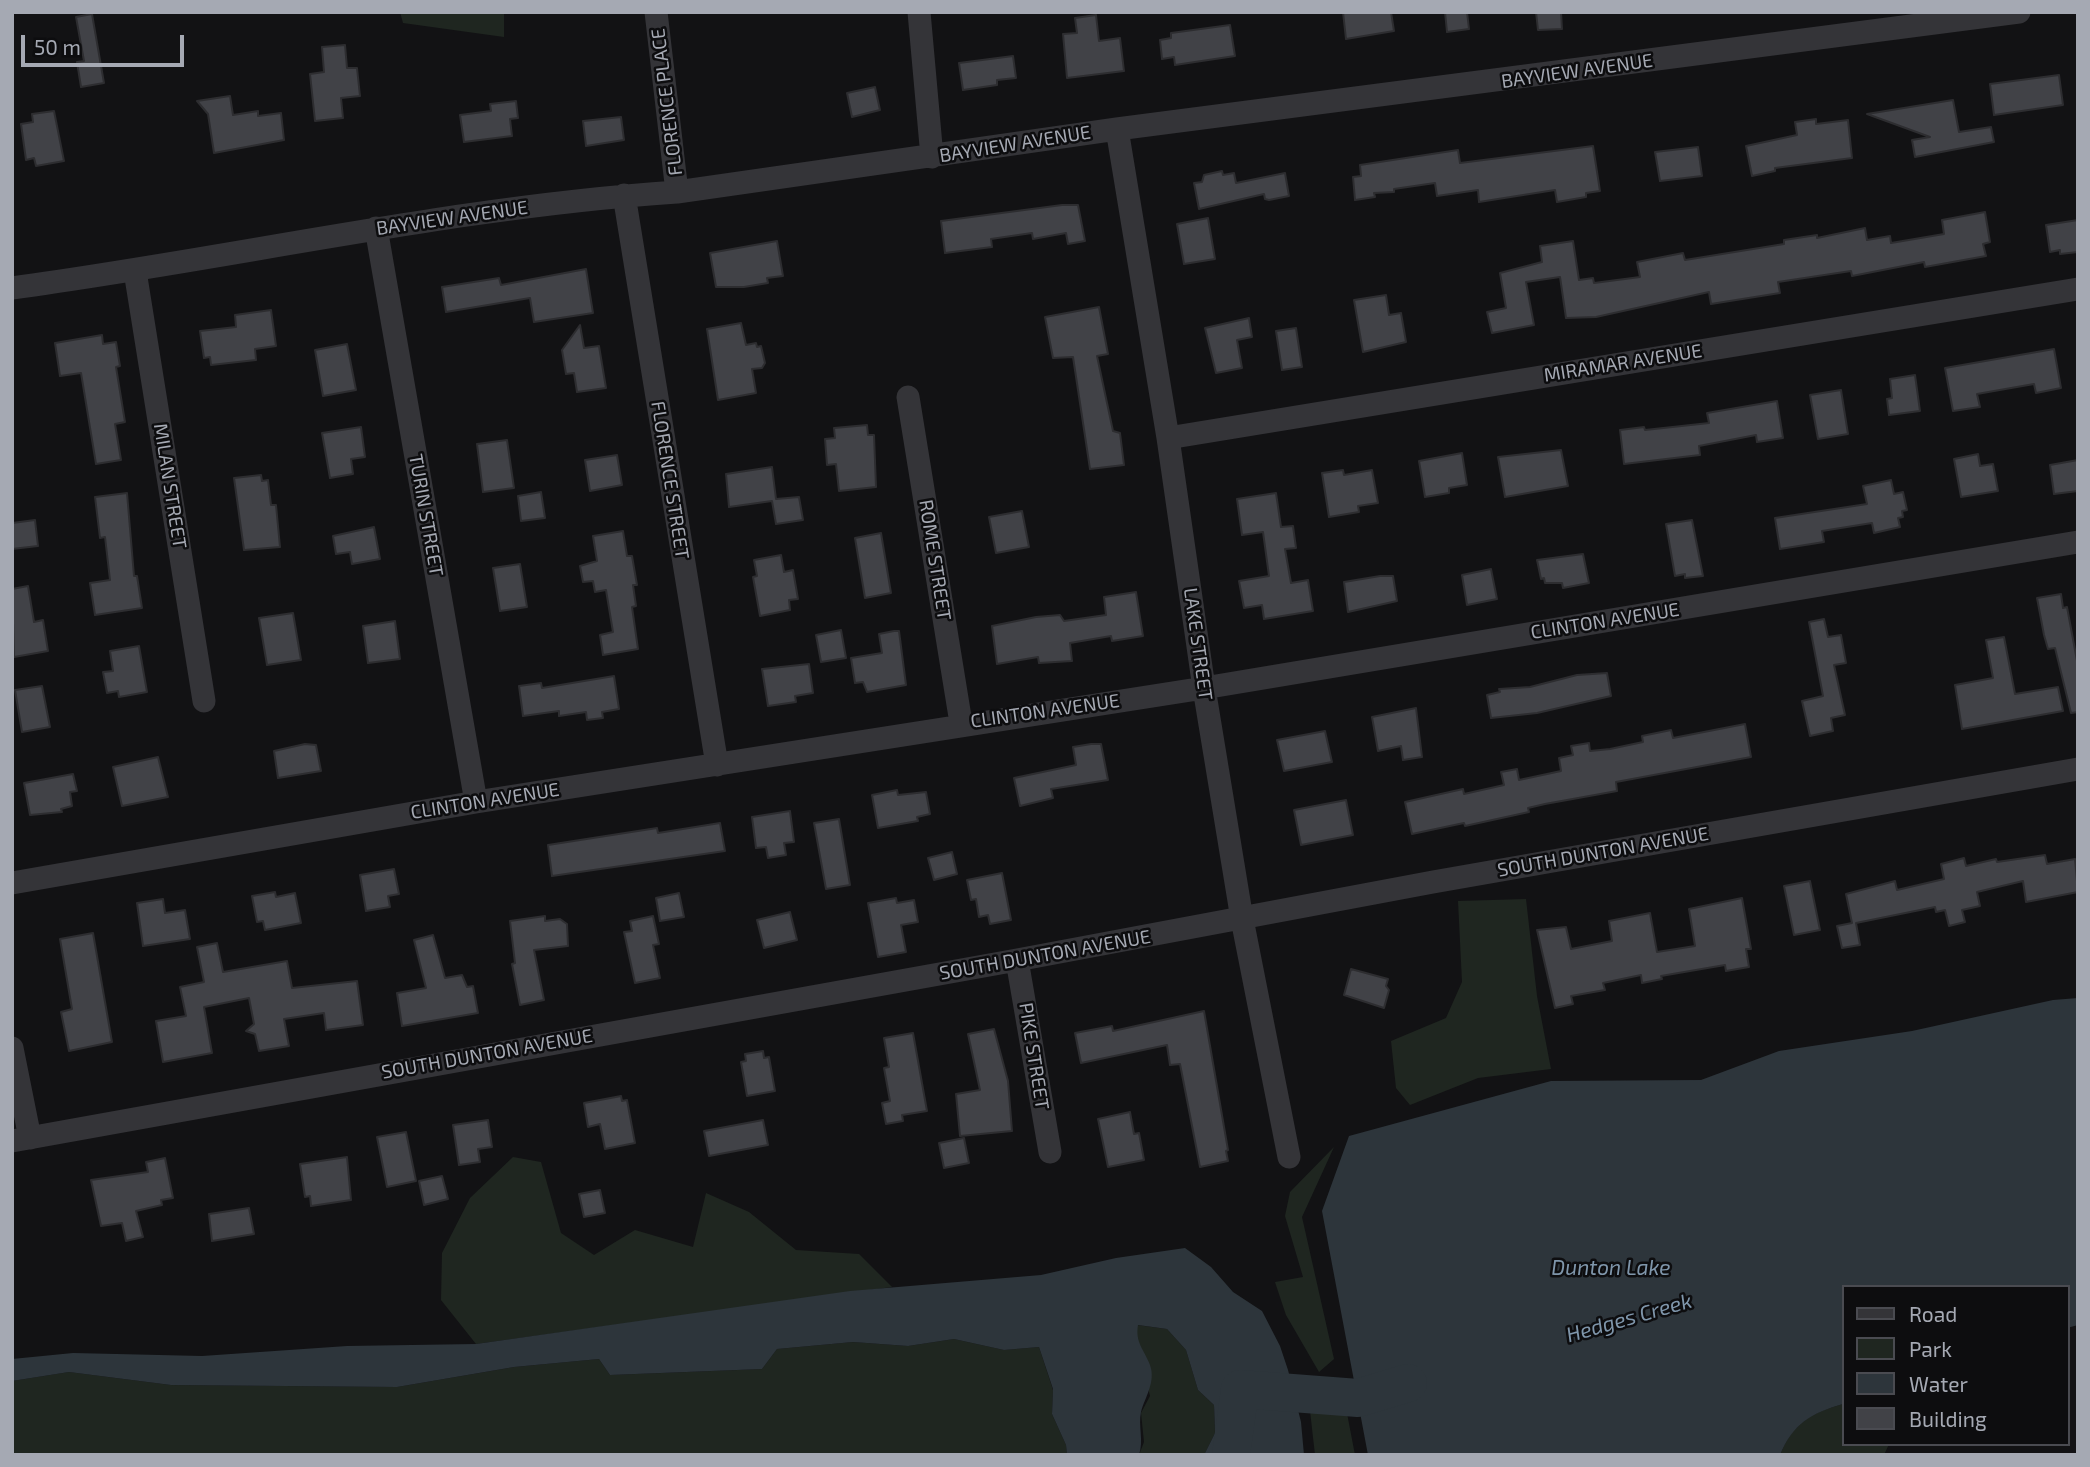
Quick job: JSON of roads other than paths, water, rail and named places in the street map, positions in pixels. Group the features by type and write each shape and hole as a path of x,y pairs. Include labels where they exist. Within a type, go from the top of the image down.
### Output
{"street":[{"name":"FLORENCE PLACE","path":"656,12 677,192"},
{"path":"919,12 932,157"},
{"name":"BAYVIEW AVENUE","path":"12,288 135,271 376,228 624,195 677,192 1117,129 2019,12"},
{"name":"LAKE STREET","path":"1117,129 1168,438 1203,688 1242,919 1289,1157"},
{"name":"FLORENCE STREET","path":"624,195 717,765"},
{"name":"TURIN STREET","path":"376,228 476,802"},
{"name":"MILAN STREET","path":"135,271 204,701"},
{"name":"MIRAMAR AVENUE","path":"1168,438 2078,289"},
{"name":"ROME STREET","path":"908,397 961,723"},
{"name":"CLINTON AVENUE","path":"12,883 476,802 717,765 961,723 1203,688 2078,542"},
{"name":"SOUTH DUNTON AVENUE","path":"21,1139 1017,960 1433,882 2078,769"},
{"name":"PIKE STREET","path":"1017,960 1049,1152"},
{"path":"12,1048 21,1139"}],"water":[{"name":"Dunton Lake","path":"2078,998 2078,1325 2069,1327 2069,1285 1842,1285 1842,1404 1821,1411 1804,1421 1791,1435 1780,1455 1368,1455 1322,1211 1349,1136 1551,1081 1701,1080 1779,1051 1912,1031 2053,1000"},
{"path":"1185,1248 1211,1267 1233,1292 1262,1311 1280,1346 1288,1370 1301,1422 1304,1455 1204,1455 1215,1433 1214,1405 1198,1390 1186,1350 1167,1329 1138,1325 1139,1341 1152,1371 1141,1412 1139,1455 1067,1455 1066,1445 1052,1414 1053,1389 1039,1347 1004,1350 954,1339 908,1346 853,1342 777,1349 762,1369 610,1375 599,1359 514,1367 397,1387 171,1385 69,1372 12,1381 12,1359 73,1353 202,1356 347,1346 476,1344 850,1291 1041,1275 1116,1258"}],"waterway":[{"name":"Hedges Creek","path":"1231,1455 1240,1389 1358,1398 1408,1383"}]}
